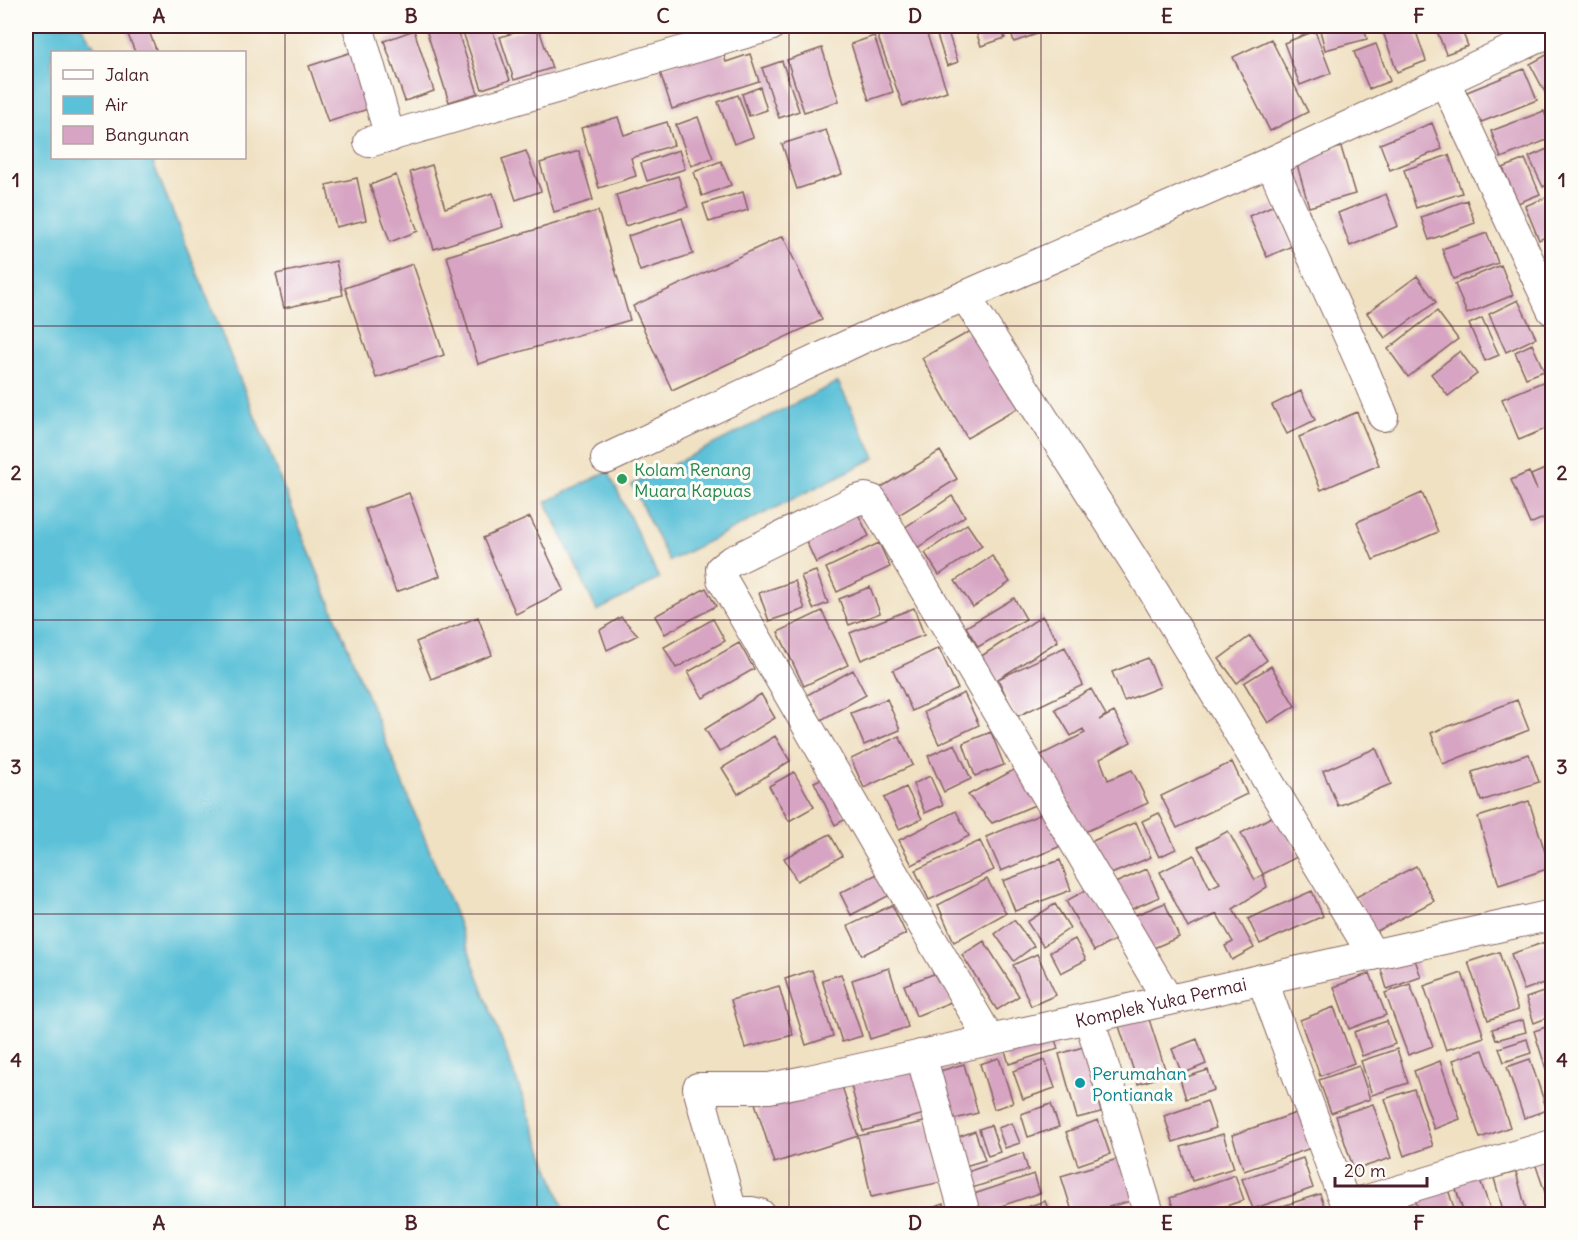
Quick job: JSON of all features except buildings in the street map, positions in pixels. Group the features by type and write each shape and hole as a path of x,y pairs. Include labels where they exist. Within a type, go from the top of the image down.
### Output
{"street":[{"path":"358,26 380,140 770,26"},
{"path":"606,459 863,338 965,296 1271,162 1552,31"},
{"path":"1445,82 1552,309"},
{"path":"1271,162 1294,219 1358,354 1383,416"},
{"path":"965,296 1154,592 1373,955"},
{"path":"990,1040 722,579 721,569 730,562 864,498 873,500 1167,1000"},
{"name":"Komplek Yuka Permai","path":"760,1215 752,1212 735,1212 731,1209 698,1088 769,1088 805,1081 1552,915"},
{"path":"1262,979 1348,1210 1552,1145"},
{"path":"1089,1018 1149,1215"},
{"path":"921,1055 965,1215"}],"water":[{"path":"26,26 81,26 97,51 51,51 51,159 151,159 455,914 566,1214 26,1214"},
{"path":"838,382 875,458 669,561 632,485"},
{"path":"608,471 659,579 597,611 546,502"}],"place":[{"name":"Kolam Renang Muara Kapuas","path":"622,479"},
{"name":"Perumahan Pontianak","path":"1080,1083"}]}
